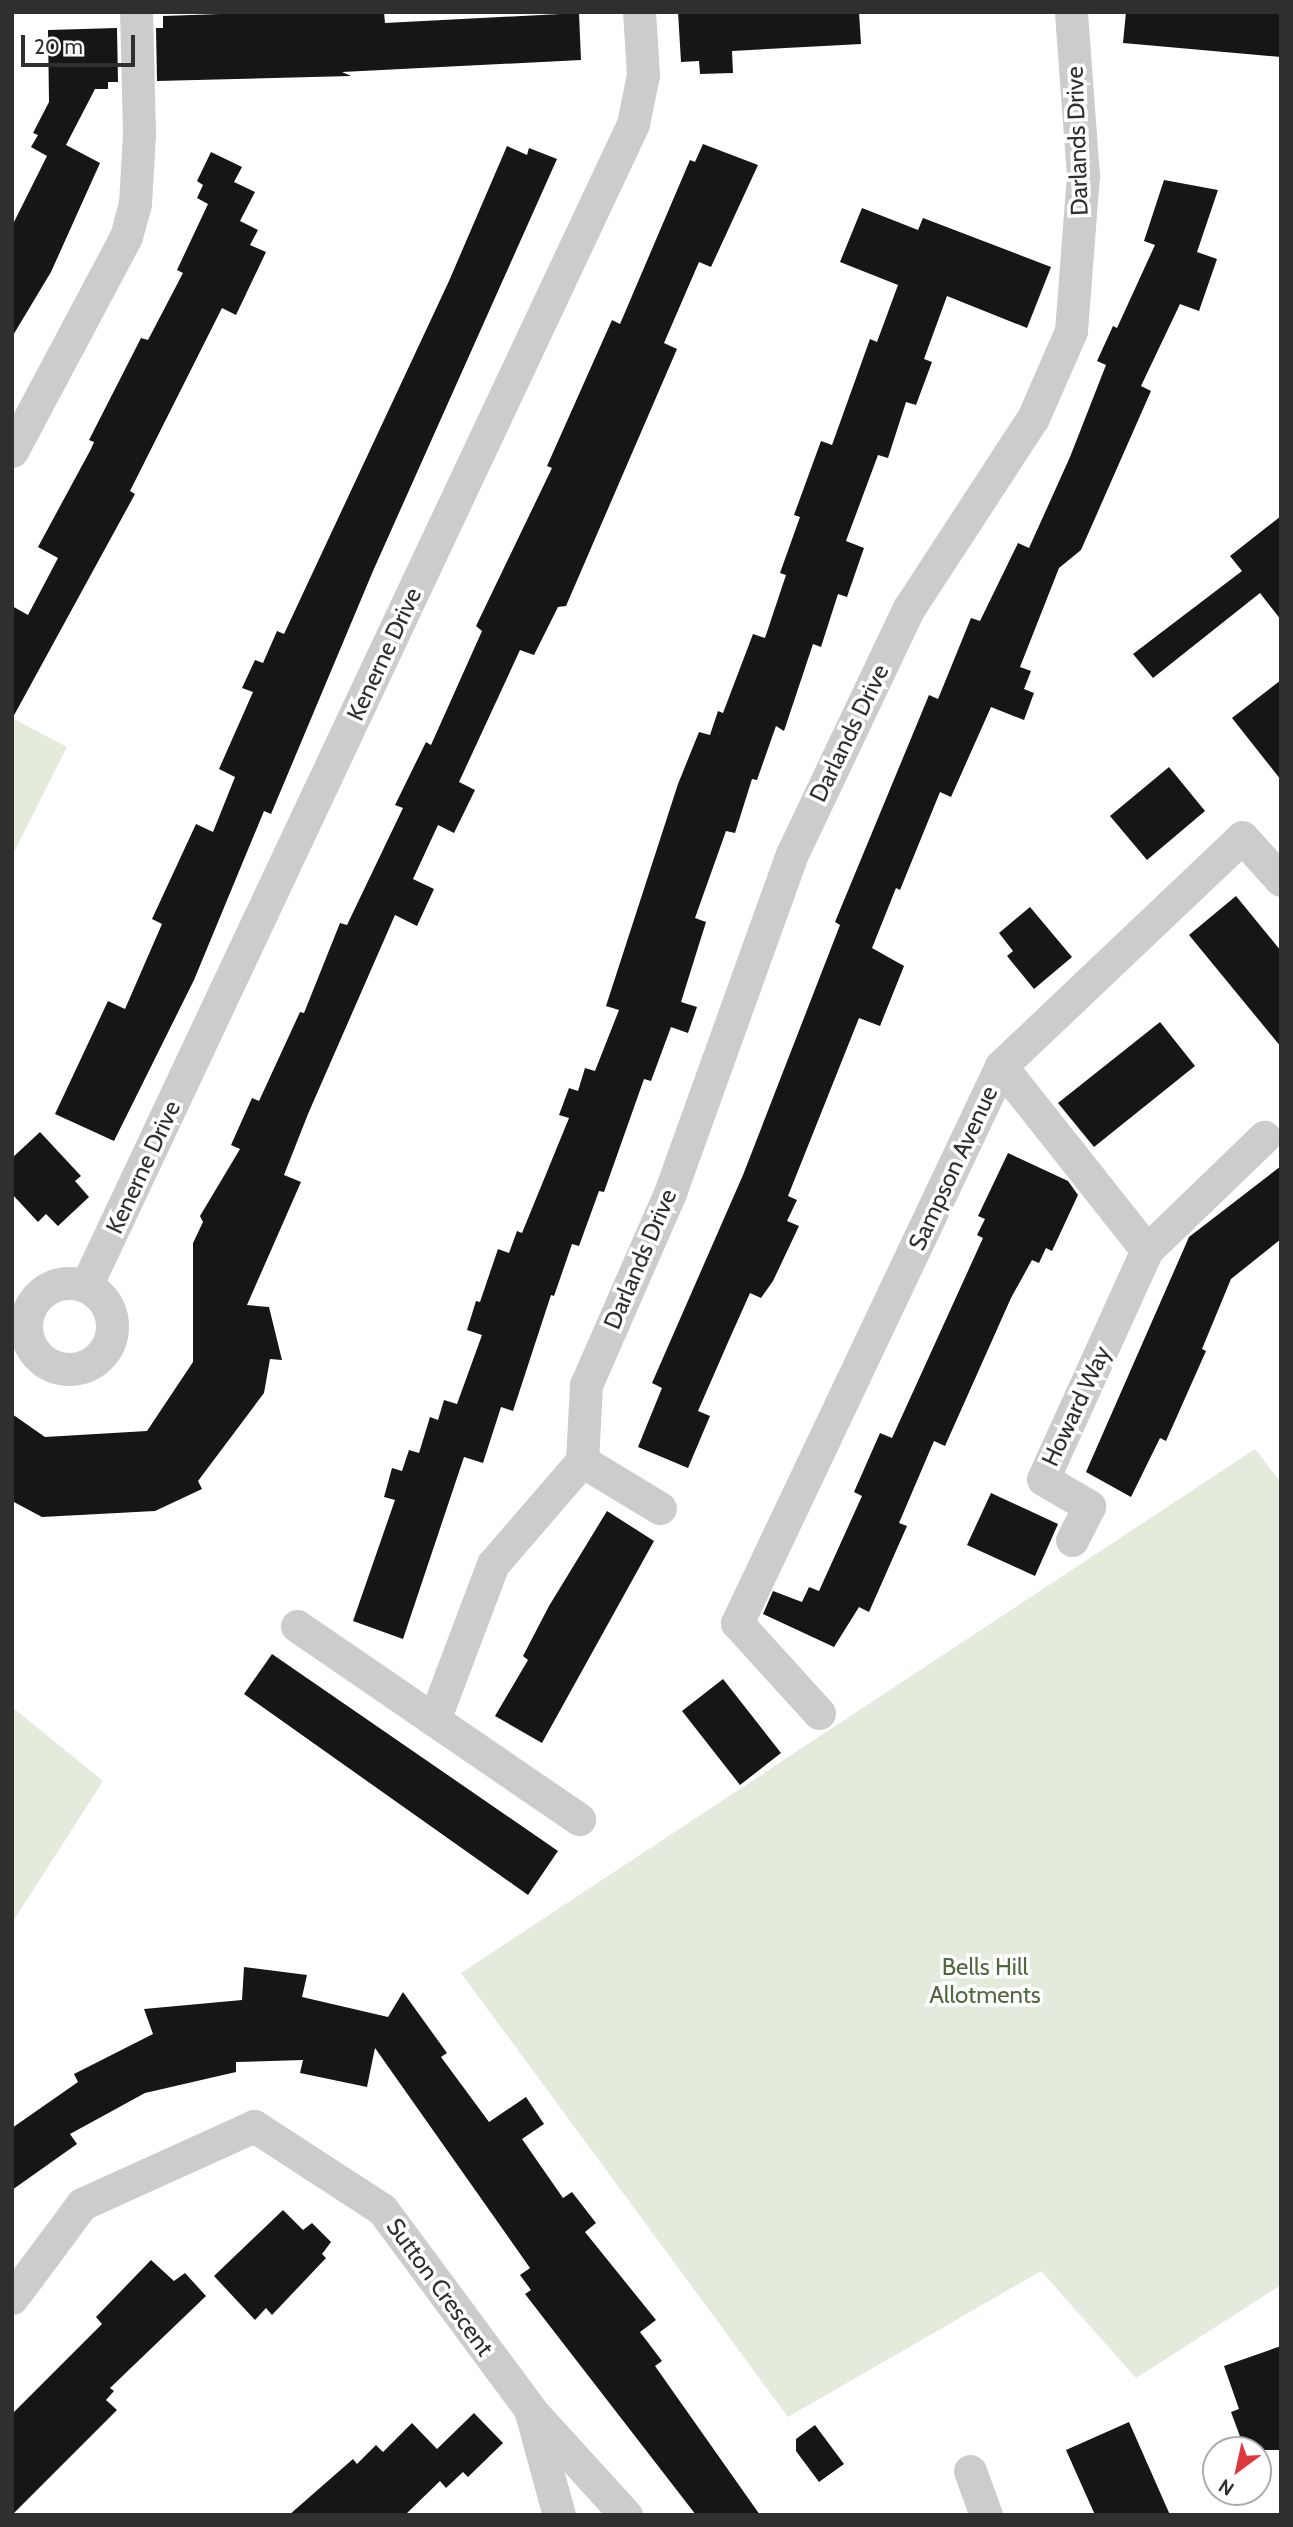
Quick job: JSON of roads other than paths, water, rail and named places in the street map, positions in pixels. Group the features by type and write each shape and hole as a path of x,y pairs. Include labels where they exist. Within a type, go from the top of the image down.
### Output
{"street":[{"path":"12,451 126,237 135,203 139,132 136,12"},
{"name":"Kenerne Drive","path":"86,1286 623,146 638,111 643,75 639,12"},
{"name":"Darlands Drive","path":"582,1461 586,1385 671,1190 792,853 909,607 1033,418 1071,331 1083,176 1071,12"},
{"name":"Sampson Avenue","path":"819,1713 737,1623 1001,1066 1242,837 1281,880"},
{"path":"1001,1066 1147,1251"},
{"name":"Howard Way","path":"1072,1540 1089,1506 1043,1479 1147,1251 1264,1137"},
{"path":"434,1720 493,1564 582,1461 660,1508"},
{"path":"297,1626 579,1819"},
{"name":"Sutton Crescent","path":"12,2298 82,2204 254,2126 382,2209 530,2409 559,2515"},
{"path":"530,2409 626,2515"},
{"path":"970,2471 986,2515"}],"park label":[{"name":"Bells Hill Allotments","path":"985,1981"}]}
